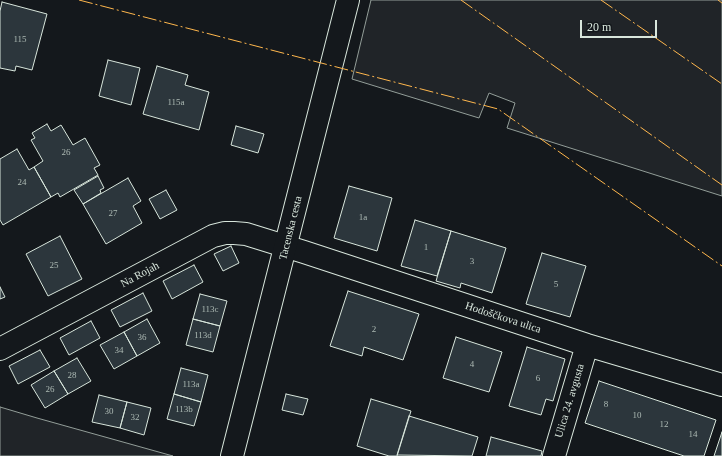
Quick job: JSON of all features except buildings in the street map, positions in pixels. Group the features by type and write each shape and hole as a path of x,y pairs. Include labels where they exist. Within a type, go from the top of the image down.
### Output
{"street":[{"name":"Tacenska cesta","path":"232,456 348,0"},
{"name":"Na Rojah","path":"0,350 213,236 234,233 246,234 286,246"},
{"name":"Hodoščkova ulica","path":"286,246 587,345 722,385"},
{"name":"Ulica 24. avgusta","path":"554,456 587,345"}],"shaded area":[{"path":"371,0 722,0 722,196 507,128 515,103 489,93 479,118 352,79"},
{"path":"0,407 37,418 173,456 0,456"}],"power":[{"path":"79,0 498,109 722,266"},
{"path":"461,0 722,185"},
{"path":"601,0 722,84"},
{"path":"718,0 722,3"}]}
